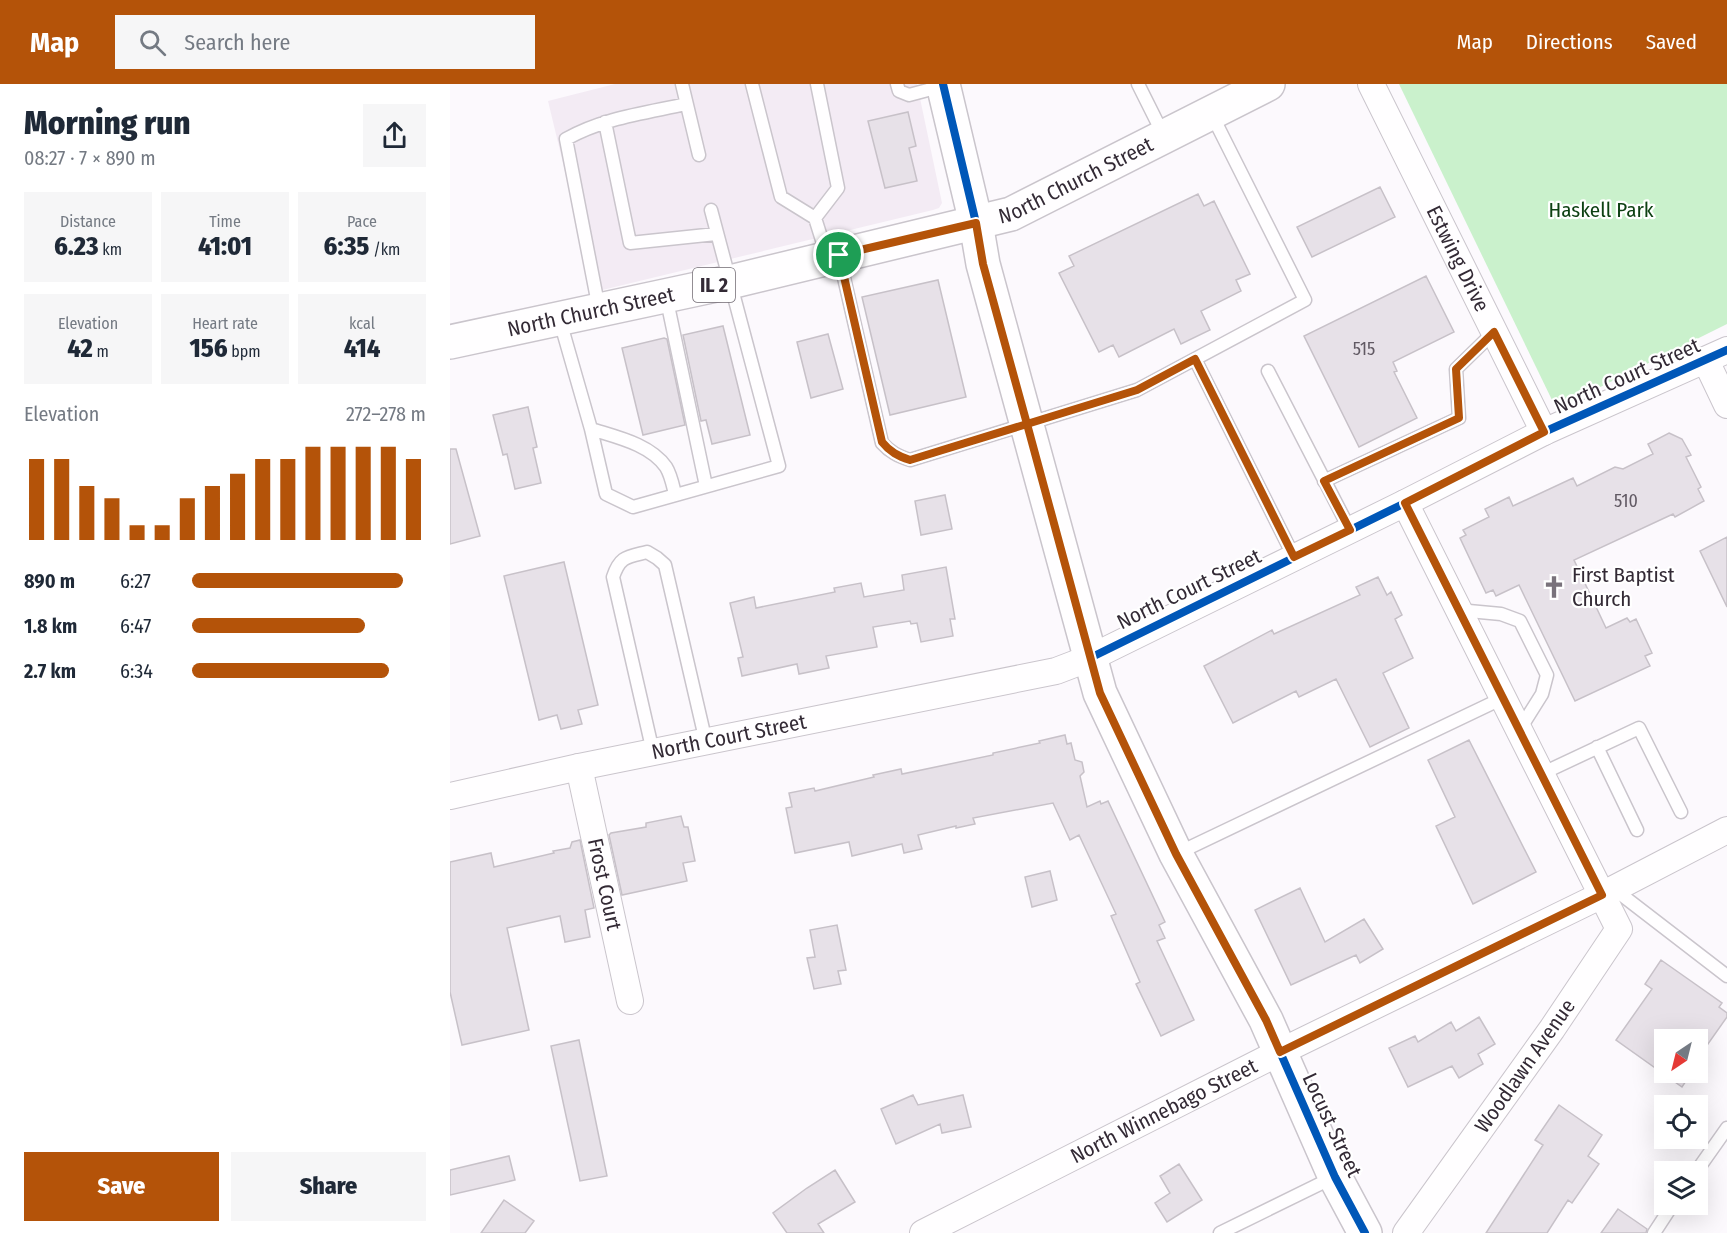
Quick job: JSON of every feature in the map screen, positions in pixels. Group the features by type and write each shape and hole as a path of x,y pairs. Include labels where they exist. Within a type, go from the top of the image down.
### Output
{"street":[{"name":"North Church Street","path":"450,342 730,282 1011,214 1268,84"},
{"name":"Estwing Drive","path":"1371,84 1544,432"},
{"name":"Locust Street","path":"944,85 976,223 983,264 1100,693 1176,854 1266,1020 1335,1177 1365,1233"},
{"name":"North Court Street","path":"450,796 579,767 1056,670 1090,658 1544,432 1716,356"},
{"path":"1716,356 1727,405"},
{"path":"1405,503 1541,774 1608,892"},
{"name":"Frost Court","path":"579,767 630,1001"},
{"name":"North Winnebago Street","path":"923,1233 1280,1052 1608,892 1727,830"},
{"name":"Woodlawn Avenue","path":"1406,1233 1552,1029 1619,929 1608,892"}],"lane":[{"path":"682,84 699,155"},
{"path":"752,84 781,197 815,218 833,257 882,442 888,450 899,457 910,460 1137,390 1305,300 1211,112"},
{"path":"815,218 838,188 817,84"},
{"path":"897,84 898,90 909,95 944,85"},
{"path":"1138,84 1164,136"},
{"path":"599,309 566,139 605,122 686,104"},
{"path":"605,122 630,243 716,234"},
{"path":"559,318 591,429 606,494 633,507 779,466 711,210"},
{"path":"666,295 706,486"},
{"path":"1324,481 1459,418 1456,369 1494,332"},
{"path":"1195,359 1294,557"},
{"path":"1268,371 1350,530"},
{"path":"591,429 626,441 658,457 667,469 675,494"},
{"path":"653,752 613,577 617,566 624,558 647,552 665,565 706,742"},
{"path":"1458,609 1501,614 1520,621 1547,675 1542,694 1519,730"},
{"path":"1176,854 1503,698"},
{"path":"1541,774 1639,728 1681,812"},
{"path":"1597,747 1637,830"},
{"path":"1608,892 1727,976"},
{"path":"1704,1161 1727,1128"},
{"path":"1220,1233 1335,1177"},
{"path":"1654,1233 1666,1215"}],"shaded area":[{"path":"615,84 917,84 942,203 939,208 933,210 594,292 548,101"}],"green space":[{"name":"Haskell Park","path":"1399,84 1727,84 1727,324 1564,405 1557,404 1552,400"}],"building":[{"path":"908,112 916,146 909,148 917,181 885,188 868,121"},
{"path":"1380,187 1395,217 1312,257 1297,227"},
{"path":"1198,194 1204,206 1214,201 1250,274 1236,280 1241,291 1201,311 1210,330 1181,344 1174,329 1119,357 1113,345 1099,352 1059,273 1074,266 1069,256"},
{"path":"1426,276 1454,332 1393,362 1397,371 1394,372 1417,418 1359,447 1304,336"},
{"path":"938,280 966,397 890,415 862,297"},
{"path":"723,326 750,435 712,444 706,420 701,421 683,335"},
{"path":"828,334 843,389 811,398 797,342"},
{"path":"667,339 685,425 643,435 622,348"},
{"path":"528,407 537,447 533,448 541,483 515,489 507,454 503,455 493,415"},
{"name":"First Baptist Church","path":"1669,433 1682,439 1691,455 1686,457 1701,487 1698,489 1704,501 1675,517 1673,514 1574,560 1606,628 1627,618 1630,622 1636,619 1652,653 1645,656 1650,666 1575,701 1519,585 1496,596 1493,590 1486,593 1460,538 1466,535 1463,530 1489,517 1485,509 1509,497 1513,506 1573,478 1577,486 1615,467 1623,469 1653,454 1648,444"},
{"path":"450,449 456,449 480,536 450,544"},
{"path":"945,495 952,529 921,535 915,501"},
{"path":"1727,537 1727,607 1700,551"},
{"path":"564,562 598,705 578,710 582,724 561,729 557,715 539,720 504,576"},
{"path":"946,567 955,619 950,619 953,636 921,642 917,623 911,624 910,621 873,627 877,647 826,656 829,668 799,674 797,664 742,676 738,658 743,657 730,603 754,597 756,608 835,592 834,588 861,583 864,597 904,590 902,575"},
{"path":"1378,577 1387,595 1391,592 1402,615 1395,619 1413,658 1383,673 1409,728 1370,747 1336,679 1299,697 1296,691 1233,723 1204,666 1272,630 1274,634 1360,595 1356,587"},
{"path":"1065,735 1067,744 1071,743 1075,760 1082,762 1084,772 1080,776 1087,807 1100,801 1101,804 1108,801 1165,922 1159,925 1165,938 1157,941 1194,1020 1161,1036 1136,984 1140,982 1111,916 1116,914 1079,835 1070,840 1053,803 973,818 975,824 918,835 922,849 904,853 902,844 852,856 849,842 795,853 786,808 792,807 789,793 814,788 815,791 901,769 902,774 993,755 993,753"},
{"path":"1469,740 1536,872 1473,904 1436,826 1455,817 1428,760"},
{"path":"681,816 684,827 688,827 695,861 683,863 687,881 622,895 609,835 646,827 646,823"},
{"path":"580,840 594,908 585,910 590,937 565,942 560,916 507,928 529,1030 462,1045 450,992 450,862 491,853 494,867 570,848 572,842"},
{"path":"1050,871 1057,900 1032,907 1025,877"},
{"path":"1300,888 1325,942 1364,919 1383,949 1360,963 1356,955 1291,985 1255,910"},
{"path":"837,925 846,970 838,971 841,984 814,989 807,958 815,957 810,930"},
{"path":"1661,960 1722,1003 1719,1007 1727,1013 1727,1017 1708,1044 1708,1029 1654,1029 1654,1067 1616,1040 1652,989 1645,984"},
{"path":"1479,1017 1495,1044 1478,1054 1483,1064 1459,1078 1452,1066 1408,1087 1389,1048 1415,1036 1418,1042 1451,1022 1456,1031"},
{"path":"579,1040 607,1176 580,1181 551,1046"},
{"path":"913,1095 918,1105 963,1095 971,1127 942,1133 940,1124 896,1144 881,1109"},
{"path":"1559,1105 1602,1135 1588,1156 1599,1164 1572,1203 1568,1200 1547,1233 1486,1233 1543,1145 1535,1140"},
{"path":"509,1156 515,1180 450,1195 450,1170"},
{"path":"1179,1164 1202,1200 1167,1222 1155,1203 1170,1193 1160,1176"},
{"path":"835,1170 855,1202 818,1224 824,1233 787,1233 773,1213"},
{"path":"504,1200 534,1221 525,1233 481,1233"},
{"path":"1618,1209 1647,1229 1646,1233 1601,1233"}],"cycle path":[{"path":"943,84 976,223 983,264 1100,693 1176,854 1266,1020 1335,1177 1365,1233"},
{"path":"1090,658 1544,432 1727,350"}],"place":[{"name":"First Baptist Church","path":"1554,587"}],"route":[{"path":"839,255 882,442 888,450 899,457 910,460 1027,424 1100,693 1176,854 1266,1020 1280,1052 1602,895 1405,503 1544,432 1494,332 1456,369 1459,418 1324,481 1350,530 1294,557 1195,359 1137,390 1027,424 983,264 976,223 839,255"}]}
